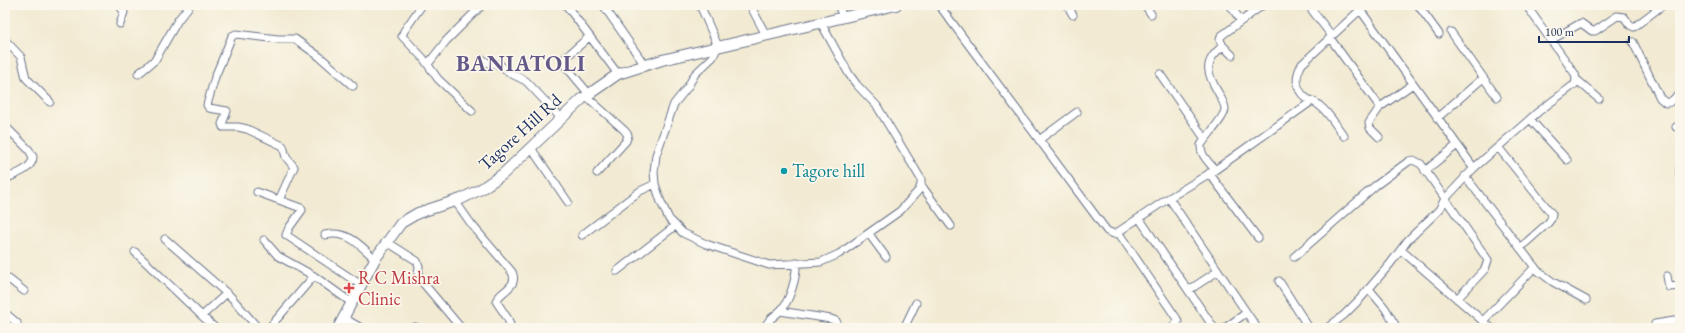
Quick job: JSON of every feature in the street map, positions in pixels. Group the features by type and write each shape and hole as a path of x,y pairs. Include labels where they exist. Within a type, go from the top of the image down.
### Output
{"main road":[{"name":"Tagore Hill Rd","path":"338,328 375,259 401,223 418,213 455,201 491,183 504,174 561,118 587,95 618,74 644,64 896,5"}],"street":[{"path":"119,5 124,10 120,24"},
{"path":"138,74 155,60 178,20 190,5"},
{"path":"422,5 402,35 428,64 438,79 472,111"},
{"path":"428,64 446,41 482,5"},
{"path":"566,5 618,74"},
{"path":"603,5 644,64"},
{"path":"700,5 718,46 713,57 695,74 687,88 674,104 656,155 654,172 655,184 669,219 683,233 696,240 769,265 821,262 830,259 869,234 900,211 915,196 921,185 921,179 877,106 857,85 849,74 821,22"},
{"path":"750,5 766,35"},
{"path":"838,5 843,17"},
{"path":"939,5 1103,227 1107,231 1114,234 1212,171 1312,101"},
{"path":"1067,5 1073,14"},
{"path":"1145,5 1151,14"},
{"path":"1230,5 1241,22"},
{"path":"1232,55 1223,46 1220,40 1221,36 1263,5"},
{"path":"1308,5 1380,107"},
{"path":"1418,5 1439,34"},
{"path":"1327,328 1344,315 1369,289 1408,240 1439,210 1445,199 1465,176 1530,119 1572,88 1575,84 1575,74 1526,5"},
{"path":"1551,40 1581,23 1595,31 1617,16 1624,17 1630,25 1634,27 1663,5"},
{"path":"1344,136 1324,109 1302,94 1296,80 1302,64 1360,7 1437,118 1474,168"},
{"path":"1451,32 1497,98"},
{"path":"280,200 294,167 286,157 283,146 247,129 238,127 223,127 222,124 227,111 209,108 207,105 215,77 233,35 296,40 320,56 352,86"},
{"path":"589,37 565,58 563,63 587,95 628,135 626,141 597,173"},
{"path":"5,40 21,57 26,78 50,102"},
{"path":"1632,42 1660,98 1666,102 1670,102 1680,94"},
{"path":"1223,46 1210,58 1208,66 1212,82 1224,102 1226,109 1224,115 1201,145 1201,150 1212,171 1258,238"},
{"path":"482,59 488,63 500,65 513,75 526,81 561,118"},
{"path":"1160,74 1205,139"},
{"path":"1437,118 1483,78"},
{"path":"1576,79 1599,99"},
{"path":"1379,137 1370,128 1369,123 1380,107 1413,84"},
{"path":"1039,140 1077,112"},
{"path":"1530,119 1567,160"},
{"path":"5,126 29,150 33,157 32,163 28,167 5,179"},
{"path":"1425,171 1457,145"},
{"path":"1498,147 1552,214 1548,223 1520,248"},
{"path":"531,148 568,202"},
{"path":"1294,257 1375,186 1409,161 1417,161 1488,260 1485,269 1457,299"},
{"path":"1680,168 1680,176"},
{"path":"1465,176 1543,276 1586,300"},
{"path":"582,235 640,191 655,184"},
{"path":"921,185 951,226"},
{"path":"257,192 302,209 286,234 361,285"},
{"path":"1169,198 1257,328"},
{"path":"455,201 472,225 512,272 514,281 498,296 496,301 508,319 511,328"},
{"path":"1139,218 1214,328"},
{"path":"617,271 675,226"},
{"path":"1118,232 1177,319 1178,322 1170,328"},
{"path":"325,235 333,233 349,237 375,259"},
{"path":"869,234 886,257"},
{"path":"165,239 227,293 258,328"},
{"path":"264,240 278,256 314,276 352,303"},
{"path":"387,242 418,262 418,277 461,328"},
{"path":"1401,250 1491,328"},
{"path":"135,252 215,328"},
{"path":"765,328 770,318 785,304 795,281 796,263"},
{"path":"1483,321 1535,267"},
{"path":"1188,290 1218,271"},
{"path":"5,276 24,291"},
{"path":"269,328 314,276"},
{"path":"1667,276 1668,287 1680,286"},
{"path":"1279,281 1309,328"},
{"path":"1369,289 1385,308 1397,328"},
{"path":"202,316 227,293"},
{"path":"904,328 916,303"},
{"path":"780,310 831,319 836,321 840,328"},
{"path":"5,313 17,323"},
{"path":"1225,328 1246,313"},
{"path":"344,318 361,328"},
{"path":"1655,324 1680,320"},
{"path":"412,328 418,328"}],"place":[{"name":"Tagore hill","path":"784,171"},
{"name":"R C Mishra Clinic","path":"349,288"}],"district":[{"name":"BANIATOLI","path":"521,63"}]}
